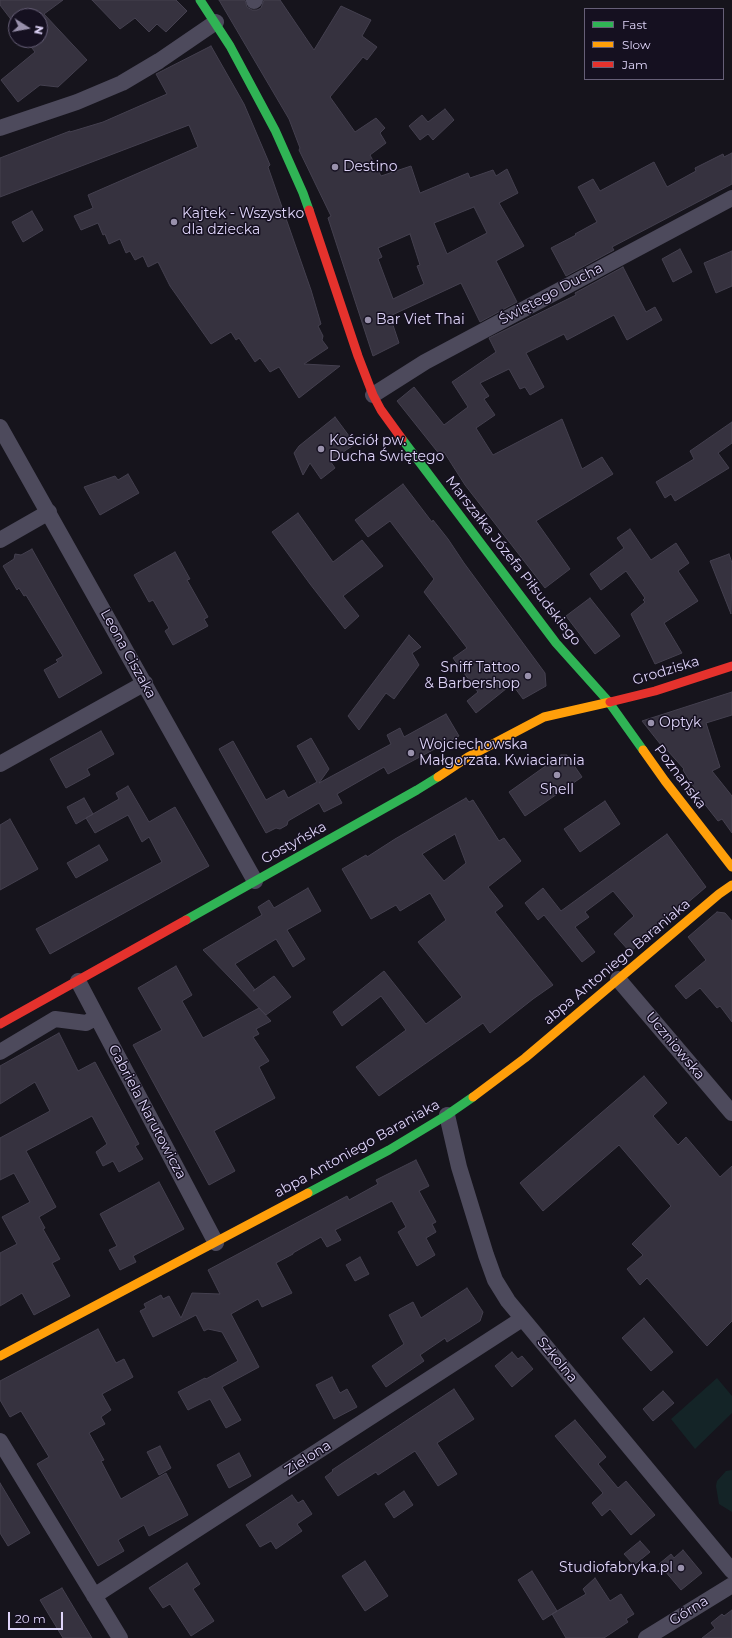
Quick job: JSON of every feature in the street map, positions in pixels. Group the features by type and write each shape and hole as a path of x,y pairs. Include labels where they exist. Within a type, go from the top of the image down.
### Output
{"street":[{"name":"Marszałka Józefa Piłsudskiego","path":"200,0 216,22 230,46 275,130 292,167 303,193 356,349 373,395 381,410 556,643 608,702"},
{"path":"0,128 77,102 122,83 159,62 216,22"},
{"name":"Świętego Ducha","path":"373,395 425,362 732,198"},
{"name":"Leona Ciszaka","path":"0,427 255,881"},
{"path":"0,540 49,512"},
{"name":"Grodziska","path":"608,702 655,691 732,666"},
{"path":"0,764 145,683"},
{"name":"Poznańska","path":"608,702 665,781 732,867"},
{"name":"Gostyńska","path":"0,1024 417,790 468,757 544,718 608,702"},
{"name":"abpa Antoniego Baraniaka","path":"0,1356 216,1243 389,1150 447,1115 485,1089 525,1058 719,894 732,885"},
{"name":"Uczniowska","path":"618,979 732,1113"},
{"name":"Gabriela Narutowicza","path":"78,981 216,1243"},
{"path":"0,1052 55,1019 86,1023 97,1017"},
{"name":"Szkolna","path":"447,1115 460,1167 486,1255 495,1280 508,1301 732,1570"},
{"name":"Zielona","path":"94,1596 522,1319"},
{"path":"0,1441 120,1638"},
{"name":"Górna","path":"646,1638 732,1585"}],"shaded area":[{"path":"717,1378 732,1396 732,1413 695,1449 671,1419"},
{"path":"732,1470 732,1512 719,1504 716,1486 717,1481 726,1471"}],"building":[{"path":"0,0 63,0 48,11 48,8 8,8 8,16 0,5"},
{"path":"92,0 176,0 187,11 166,32 157,24 149,32 135,18 120,29"},
{"path":"219,0 245,0 247,7 252,10 257,10 261,8 264,0 280,0 314,50 341,6 371,20 362,36 377,47 367,60 363,57 330,97 355,132 376,118 385,128 380,133 386,143 370,155 381,176 411,166 420,193 468,173 470,178 493,170 496,176 507,169 518,193 499,203 524,246 496,261 517,302 480,322 461,283 390,316 399,343 373,356 328,218 331,216 299,150 300,148 289,119","holes":["474,207 487,233 447,254 434,223","410,234 420,265 417,266 424,284 393,299 378,259 382,257 378,248"]},
{"path":"48,18 87,60 58,87 40,85 18,102 1,80 35,52 32,48 48,48"},
{"path":"211,46 244,104 270,165 268,167 311,290 321,324 318,326 323,336 322,340 328,348 304,364 340,366 299,398 279,367 270,372 260,358 255,362 239,338 236,340 231,332 211,344 170,286 158,262 148,267 143,256 135,260 130,251 126,253 120,239 109,244 98,223 81,230 74,216 93,208 88,195 198,147 189,125 0,197 0,158 70,131 103,122 167,94 156,74"},
{"path":"445,109 454,120 433,140 428,134 420,140 409,126 422,115 428,122"},
{"path":"732,153 732,184 612,247 614,250 566,276 551,248 597,222 578,187 593,179 600,191 654,162 667,187 696,171 695,168 723,154 724,157"},
{"path":"32,211 43,230 23,242 12,222"},
{"path":"680,249 692,272 673,282 662,259"},
{"path":"732,251 732,286 716,293 704,263"},
{"path":"623,267 646,312 655,307 662,320 627,340 614,315 567,340 564,334 526,353 544,387 530,395 525,387 520,389 509,369 480,383 489,396 484,399 495,415 476,428 493,455 562,419 582,469 602,457 613,474 536,521 570,569 545,588 465,485 444,452 440,455 397,401 414,387 444,425 468,407 452,382 496,352 489,338 576,295 575,293"},
{"name":"Kościół pw. Ducha Świętego","path":"335,417 355,444 330,461 335,468 321,479 310,463 303,475 294,453 299,446"},
{"path":"732,422 732,443 718,453 729,468 675,501 671,494 665,498 656,482 694,459 690,451"},
{"path":"128,474 139,493 100,515 84,487 115,476 118,480"},
{"path":"403,484 432,522 433,520 448,539 545,673 546,686 523,699 512,684 476,713 467,701 478,692 453,658 467,648 424,592 434,579 390,521 368,537 355,520"},
{"path":"298,513 333,562 362,540 383,566 343,596 359,616 345,629 272,532"},
{"path":"630,529 651,560 676,543 689,563 678,571 698,601 664,623 682,653 655,664 631,614 645,602 643,600 645,598 626,571 601,590 590,574 624,548 617,538"},
{"path":"32,549 102,673 59,698 44,670 58,662 56,660 63,656 26,595 24,596 19,588 17,590 3,566 14,559 15,554 21,555"},
{"path":"175,552 190,579 187,580 208,617 204,619 208,626 173,645 165,631 169,628 153,600 149,602 134,575"},
{"path":"729,554 732,563 731,614 710,561"},
{"path":"590,598 620,636 595,654 566,616"},
{"path":"409,635 421,647 412,653 419,665 394,699 386,693 359,730 348,716"},
{"path":"732,692 732,715 706,723 720,767 712,771 732,796 732,833 722,819 718,821 703,802 683,770 684,769 667,750 665,750 642,721"},
{"path":"446,714 459,736 388,774 384,767 337,794 342,803 324,812 319,803 288,821 287,825 280,829 276,828 266,833 219,749 233,741 266,800 284,790 288,798 317,782 297,746 311,738 329,769 319,783 391,744 387,735 400,728 404,737"},
{"path":"101,731 114,754 87,769 90,775 66,788 50,759"},
{"path":"561,755 567,755 582,777 525,816 509,792"},
{"path":"128,786 149,822 175,807 209,866 50,954 36,929 162,862 149,837 142,842 128,815 95,833 86,818 119,799 116,793"},
{"path":"84,798 93,814 76,824 67,807"},
{"path":"466,798 469,802 473,800 499,841 504,838 521,861 488,887 503,906 495,912 553,985 490,1033 483,1023 379,1096 356,1067 406,1030 381,996 342,1026 333,1012 384,971 426,1024 462,997 418,942 446,920 430,893 400,911 396,905 371,919 342,869 366,855 367,857","holes":["455,834 466,863 444,881 422,854"]},
{"path":"605,801 620,824 580,852 564,829"},
{"path":"10,819 38,869 0,890 0,825"},
{"path":"667,834 706,887 630,952 614,934 634,916 613,891 585,912 589,917 575,927 595,952 582,962 544,915 538,920 525,903 543,888 561,911"},
{"path":"99,845 108,860 76,878 67,863"},
{"path":"308,888 321,911 287,930 305,959 293,967 276,939 235,964 255,990 274,976 291,997 266,1015 203,950 262,915 258,907 269,900 274,908"},
{"path":"717,912 725,913 732,921 732,1022 720,1006 717,1008 700,988 686,999 675,986 706,960 688,937"},
{"path":"176,966 192,995 182,1001 203,1038 259,1008 271,1021 256,1029 259,1034 253,1037 269,1061 259,1067 275,1098 214,1131 235,1171 209,1185 133,1045 162,1030 138,988"},
{"path":"59,1033 78,1071 95,1062 139,1144 135,1146 143,1159 119,1172 113,1161 103,1166 96,1152 107,1144 92,1116 26,1151 56,1207 39,1217 45,1228 43,1229 60,1259 52,1263 70,1296 34,1315 22,1293 0,1306 0,1253 17,1244 2,1217 30,1202 14,1173 0,1180 0,1138 50,1111 35,1082 0,1104 0,1066"},
{"path":"644,1076 667,1103 653,1116 678,1145 686,1137 720,1177 732,1166 732,1321 707,1346 647,1278 640,1285 627,1269 643,1255 632,1244 671,1206 619,1145 543,1211 520,1183"},
{"path":"416,1160 429,1186 419,1191 436,1222 432,1224 436,1232 426,1238 435,1255 417,1266 398,1232 406,1227 392,1201 335,1230 341,1240 327,1247 321,1237 276,1263 292,1293 262,1307 258,1299 231,1314 259,1367 222,1387 241,1420 226,1428 210,1399 188,1410 178,1392 205,1378 206,1379 238,1361 222,1332 208,1329 204,1331 196,1315 153,1337 140,1311 146,1308 144,1304 161,1295 163,1299 169,1296 181,1318 192,1293 220,1294 208,1270 347,1196 349,1200 378,1184 376,1180"},
{"path":"159,1182 184,1229 133,1256 136,1262 120,1270 109,1250 117,1246 100,1214"},
{"path":"360,1257 369,1274 355,1281 346,1265"},
{"path":"467,1288 483,1312 480,1321 447,1342 445,1338 420,1355 424,1361 386,1387 372,1366 404,1344 389,1315 413,1302 421,1318"},
{"path":"644,1318 673,1352 651,1371 622,1338"},
{"path":"98,1329 116,1363 124,1359 133,1377 102,1394 111,1410 101,1417 105,1424 89,1433 104,1460 101,1461 121,1499 166,1473 188,1515 149,1536 144,1525 118,1540 124,1551 98,1566 37,1464 49,1457 21,1411 10,1417 0,1400 0,1381"},
{"path":"512,1352 518,1359 522,1356 533,1369 512,1387 495,1366"},
{"path":"332,1377 340,1393 347,1389 357,1407 334,1419 316,1385"},
{"path":"454,1389 474,1419 437,1443 457,1474 438,1486 415,1451 378,1475 376,1472 338,1496 325,1477 333,1471 332,1470"},
{"path":"663,1391 674,1403 653,1421 643,1409"},
{"path":"575,1420 606,1457 598,1464 618,1488 626,1481 655,1515 631,1535 610,1509 602,1516 592,1503 603,1493 555,1436"},
{"path":"160,1446 171,1468 159,1475 147,1452"},
{"path":"239,1453 251,1476 229,1488 217,1465"},
{"path":"0,1483 30,1533 8,1546 0,1533"},
{"path":"404,1491 413,1505 394,1518 385,1504"},
{"path":"292,1495 298,1503 303,1500 312,1514 297,1524 302,1531 276,1549 271,1541 260,1547 246,1525"},
{"path":"640,1541 650,1552 634,1565 624,1554"},
{"name":"Studiofabryka.pl","path":"683,1550 702,1573 681,1590 659,1564 671,1554 674,1558"},
{"path":"365,1561 388,1596 365,1611 342,1576"},
{"path":"187,1563 200,1584 193,1589 214,1621 191,1636 170,1604 163,1608 149,1588"},
{"path":"532,1571 557,1611 543,1620 518,1580"},
{"path":"595,1578 610,1601 621,1594 634,1614 626,1619 628,1622 604,1638 566,1638 552,1614 586,1594 583,1589"},
{"path":"62,1588 92,1638 63,1638 40,1600"},
{"path":"732,1610 732,1638 702,1638 715,1628 711,1623 722,1614 724,1616"}],"traffic: fast":[{"path":"200,0 230,46 275,130 309,210"},
{"path":"402,439 556,643 608,701 643,750"},
{"path":"186,920 438,777"},
{"path":"308,1193 389,1150 447,1115 473,1097"}],"traffic: slow":[{"path":"438,777 468,757 544,717 610,702"},
{"path":"643,750 665,781 732,867"},
{"path":"473,1097 525,1058 719,894 732,885"},
{"path":"0,1356 308,1193"}],"traffic: jam":[{"path":"309,210 358,356 373,395 381,410 402,439"},
{"path":"610,702 655,691 732,666"},
{"path":"0,1024 186,920"}],"place":[{"name":"Destino","path":"335,167"},
{"name":"Kajtek - Wszystko dla dziecka","path":"174,222"},
{"name":"Bar Viet Thai","path":"368,320"},
{"name":"Kościół pw. Ducha Świętego","path":"321,449"},
{"name":"Sniff Tattoo & Barbershop","path":"528,676"},
{"name":"Optyk","path":"651,723"},
{"name":"Wojciechowska Małgorzata. Kwiaciarnia","path":"411,753"},
{"name":"Shell","path":"557,775"},
{"name":"Studiofabryka.pl","path":"681,1568"}]}
